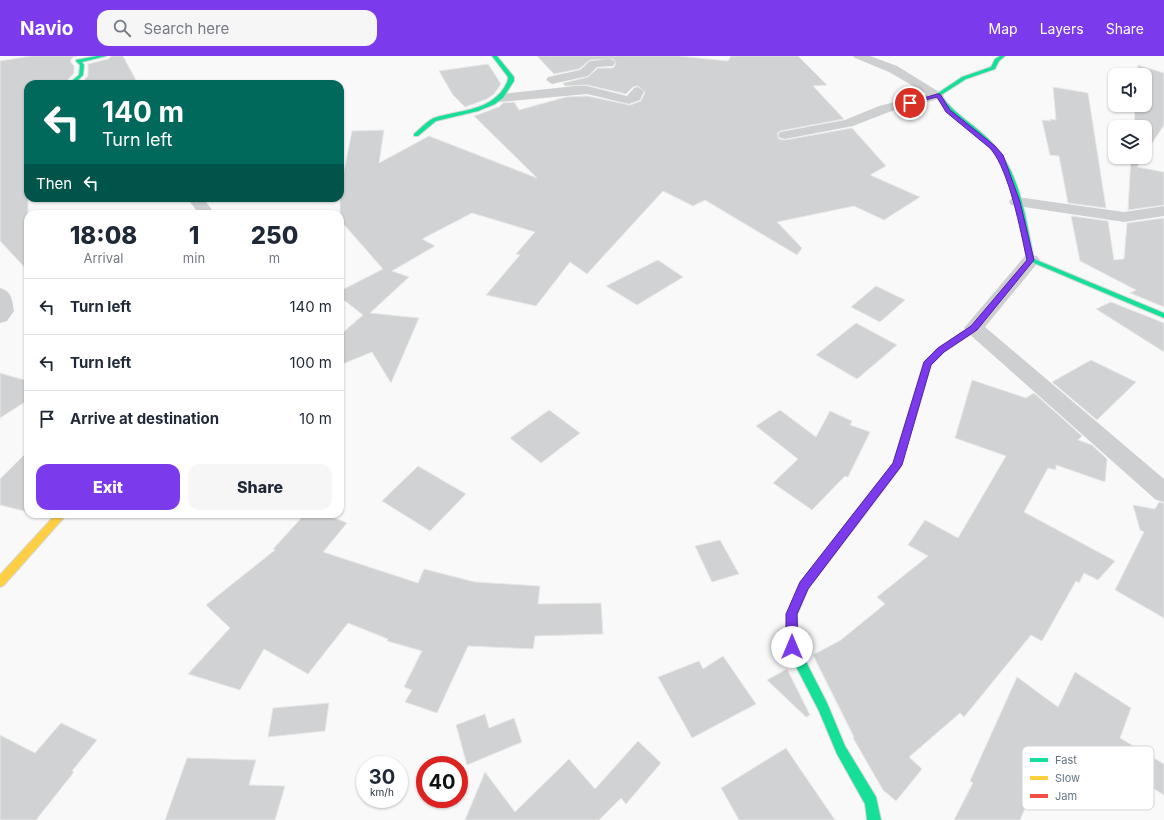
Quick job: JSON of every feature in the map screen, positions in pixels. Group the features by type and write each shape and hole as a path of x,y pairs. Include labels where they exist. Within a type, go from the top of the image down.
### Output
{"street":[{"path":"75,80 81,75 82,65 78,61 104,56"},
{"path":"416,135 434,120 476,110 493,103 504,92 511,81 511,77 494,56"},
{"path":"860,56 893,69 938,95 948,111 993,147 1000,155 1017,202 1031,260"},
{"path":"786,135 848,123 884,109 938,95 964,79 994,68 997,60 1003,56"},
{"path":"504,92 576,76 584,73 594,64 609,63"},
{"path":"504,92 587,90 629,100 635,97 638,92"},
{"path":"197,202 204,210"},
{"path":"1017,202 1124,217 1164,211"},
{"path":"1031,260 1164,316"},
{"path":"874,820 871,802 841,750 823,707 792,647 792,614 804,586 897,465 927,364 941,350 974,328 1031,260"},
{"path":"0,294 3,298 5,311 0,317"},
{"path":"974,328 1164,493"},
{"path":"0,582 58,518"}],"building":[{"path":"31,56 77,56 73,57 70,61 74,66 74,73 68,80 24,80 24,202 28,202 28,210 24,210 24,267 0,241 0,61"},
{"path":"112,56 123,56 136,80 84,80 88,76 88,64 108,59"},
{"path":"537,56 678,56 728,61 731,56 798,56 827,85 813,86 844,119 780,131 777,134 779,139 785,140 852,128 886,166 870,175 920,197 884,220 854,206 777,222 802,248 797,255 705,200 693,206 663,191 587,274 570,262 536,306 486,295 520,255 516,254 535,232 472,213 422,239 435,246 392,271 409,277 370,313 419,318 391,383 372,352 344,363 344,332 363,315 344,300 344,289 383,269 344,225 344,210 340,210 340,202 344,202 344,171 352,131 384,130 379,163 429,136 537,178 474,116 499,107 503,103 514,102 519,110 566,97 587,96 630,105 641,101 645,92 638,86 633,87 626,94 587,85 565,86 563,83 588,77 598,68 613,68 616,64 613,59 590,60 579,69 554,74"},
{"path":"488,64 501,84 494,94 487,99 465,107 453,95 439,71"},
{"path":"1138,65 1148,68 1138,68"},
{"path":"1152,69 1164,73 1164,125 1152,143 1152,120 1134,120 1135,112 1152,112"},
{"path":"1053,87 1088,93 1106,208 1068,203 1059,156 1050,155 1042,120 1056,120"},
{"path":"1131,164 1139,164 1137,167 1164,172 1164,205 1128,210"},
{"path":"1071,216 1108,221 1114,260 1124,259 1127,223 1164,218 1164,307 1130,293 1136,290 1080,261"},
{"path":"658,260 683,277 637,305 606,286"},
{"path":"876,286 905,300 880,322 851,307"},
{"path":"1111,302 1164,323 1164,352 1096,309"},
{"path":"856,323 897,345 857,379 816,355"},
{"path":"1091,360 1136,382 1097,420 1052,382"},
{"path":"0,373 24,380 24,403 0,418"},
{"path":"972,380 1026,398 1034,393 1082,436 1078,440 1092,445 1107,459 1105,482 1056,465 1056,470 1048,468 1024,512 1115,561 1098,580 1084,573 1079,583 1076,581 1042,641 1031,635 964,717 960,713 909,757 922,769 896,801 883,790 853,738 854,737 813,655 841,640 885,604 877,597 928,556 908,545 925,520 958,538 1006,456 955,438"},
{"path":"549,410 580,433 541,463 510,438"},
{"path":"780,410 816,437 830,411 852,421 850,425 870,432 848,477 845,476 812,510 773,483 798,459 756,426"},
{"path":"24,455 24,511 0,505 0,479"},
{"path":"418,466 466,494 430,531 382,501"},
{"path":"1159,502 1164,503 1164,618 1115,590 1144,532 1140,530 1133,505 1155,509"},
{"path":"301,518 335,518 347,523 323,552 418,583 424,569 475,582 540,586 538,604 601,603 603,634 535,636 533,649 468,646 437,713 405,702 412,690 404,687 422,651 387,641 388,639 348,623 308,674 264,649 240,690 188,674 230,628 206,605 275,550 273,549"},
{"path":"720,540 739,574 712,582 695,546"},
{"path":"723,656 756,704 692,738 658,677 699,661 703,669"},
{"path":"787,669 810,715 806,717 767,680"},
{"path":"1075,672 1131,708 1120,738 1134,746 1022,746 1022,810 1024,810 1020,820 954,820 973,783 970,781 1017,677 1058,707"},
{"path":"329,703 325,731 268,737 273,708"},
{"path":"485,714 489,728 514,718 522,742 468,765 468,756 465,756 456,725"},
{"path":"61,723 97,740 36,820 0,820 0,735 35,753"},
{"path":"638,741 661,763 626,804 621,798 599,820 465,820 485,772 515,812 569,759 595,789"},
{"path":"786,748 835,820 739,820 721,788"},
{"path":"187,758 256,760 249,785 285,786 275,820 165,820"},
{"path":"1154,758 1164,764 1164,795 1154,789"}],"traffic: fast":[{"path":"75,80 81,75 82,65 78,61 104,56"},
{"path":"416,135 434,120 476,110 493,103 500,98 511,81 511,77 494,56"},
{"path":"1003,56 997,60 993,68 964,78 938,95 950,110 986,140 1001,158 1008,171 1018,201 1031,260 1164,316"},
{"path":"810,578 804,586 792,615 792,647 823,707 841,750 871,802 874,820"}],"traffic: slow":[{"path":"916,402 927,364 941,350 974,328"},
{"path":"0,582 58,518"}],"traffic: jam":[{"path":"810,578 897,465 916,402"}],"route":[{"path":"792,647 792,614 804,586 897,465 927,364 941,350 974,328 1031,260 1017,202 1000,155 993,147 948,111 938,95 910,103"}]}
